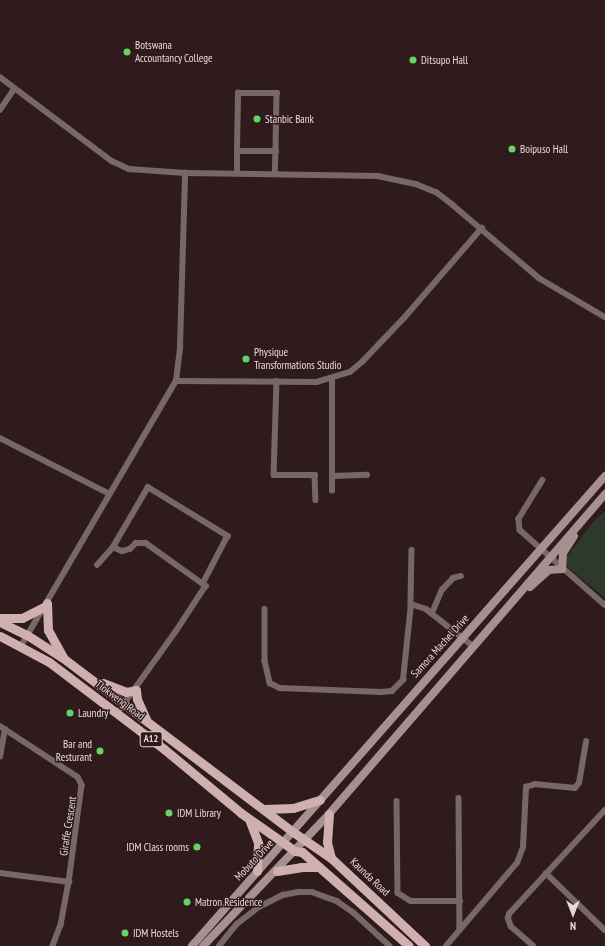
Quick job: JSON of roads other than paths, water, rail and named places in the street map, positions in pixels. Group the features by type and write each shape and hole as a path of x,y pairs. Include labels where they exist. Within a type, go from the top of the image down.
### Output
{"main road":[{"name":"Samora Machel Drive","path":"293,832 605,476"},
{"path":"204,946 295,851 304,838 328,814 605,494"},
{"path":"522,590 529,588 549,570 562,569 563,553 575,534 577,526"},
{"path":"0,618 22,618 45,605 48,630 63,658"},
{"name":"Tlokweng Road","path":"0,622 27,635 63,658 147,720 293,832"},
{"name":"Tlokweng Road","path":"0,636 49,662 118,714 241,813 295,851"},
{"path":"100,685 103,683 126,692 136,690 136,699 147,720"},
{"path":"264,809 293,808 320,800"},
{"path":"241,813 248,818 257,836 257,871"},
{"path":"328,814 327,846 331,858"},
{"name":"Kaunda Road","path":"293,832 304,838 331,858 425,946"},
{"name":"Mobuto Drive","path":"192,946 257,871 285,843 293,832"},
{"name":"A12","path":"295,851 302,852 409,946"},
{"path":"276,871 301,866 319,867"}],"street":[{"path":"0,77 14,89 120,166 142,171 399,179 436,192 482,228 539,278 605,317"},
{"path":"0,110 14,89"},
{"path":"237,174 238,93 277,93 275,174"},
{"path":"237,151 276,151"},
{"path":"21,646 108,493 176,381 180,346 185,173"},
{"path":"176,381 317,382 332,379 350,372 364,362 482,228"},
{"path":"332,379 332,491"},
{"path":"277,381 274,475 315,475 316,500"},
{"path":"0,438 108,493"},
{"path":"332,476 367,475"},
{"path":"544,480 518,523 520,530 549,558 605,605"},
{"path":"97,565 113,547 148,487 228,536 203,584"},
{"path":"113,547 122,552 130,549 136,543 146,542 206,586 136,690 118,714"},
{"path":"265,610 265,661 270,684 280,688 381,692 392,691 403,680 411,604 412,550"},
{"path":"432,613 442,590 453,578 461,576"},
{"path":"411,604 424,607 473,646"},
{"path":"0,757 2,727"},
{"name":"Giraffe Crescent","path":"2,727 80,781 83,794 69,882 61,925 53,946"},
{"path":"446,946 508,875 522,853 526,787 535,784 575,788 579,783 586,742"},
{"path":"459,798 460,930"},
{"path":"397,801 398,893 411,901 460,900"},
{"path":"533,946 509,924 509,914 605,810"},
{"path":"0,873 69,882"},
{"path":"546,873 605,930"},
{"path":"219,946 237,924 259,907 283,895 298,892 312,892 337,901 353,912 390,946"}],"place":[{"name":"Botswana Accountancy College","path":"127,52"},
{"name":"Ditsupo Hall","path":"413,60"},
{"name":"Stanbic Bank","path":"257,119"},
{"name":"Boipuso Hall","path":"512,149"},
{"name":"Physique Transformations Studio","path":"246,359"},
{"name":"Laundry","path":"70,713"},
{"name":"Bar and Resturant","path":"100,751"},
{"name":"IDM Library","path":"169,813"},
{"name":"IDM Class rooms","path":"197,847"},
{"name":"Matron Residence","path":"187,902"},
{"name":"IDM Hostels","path":"125,933"}]}
